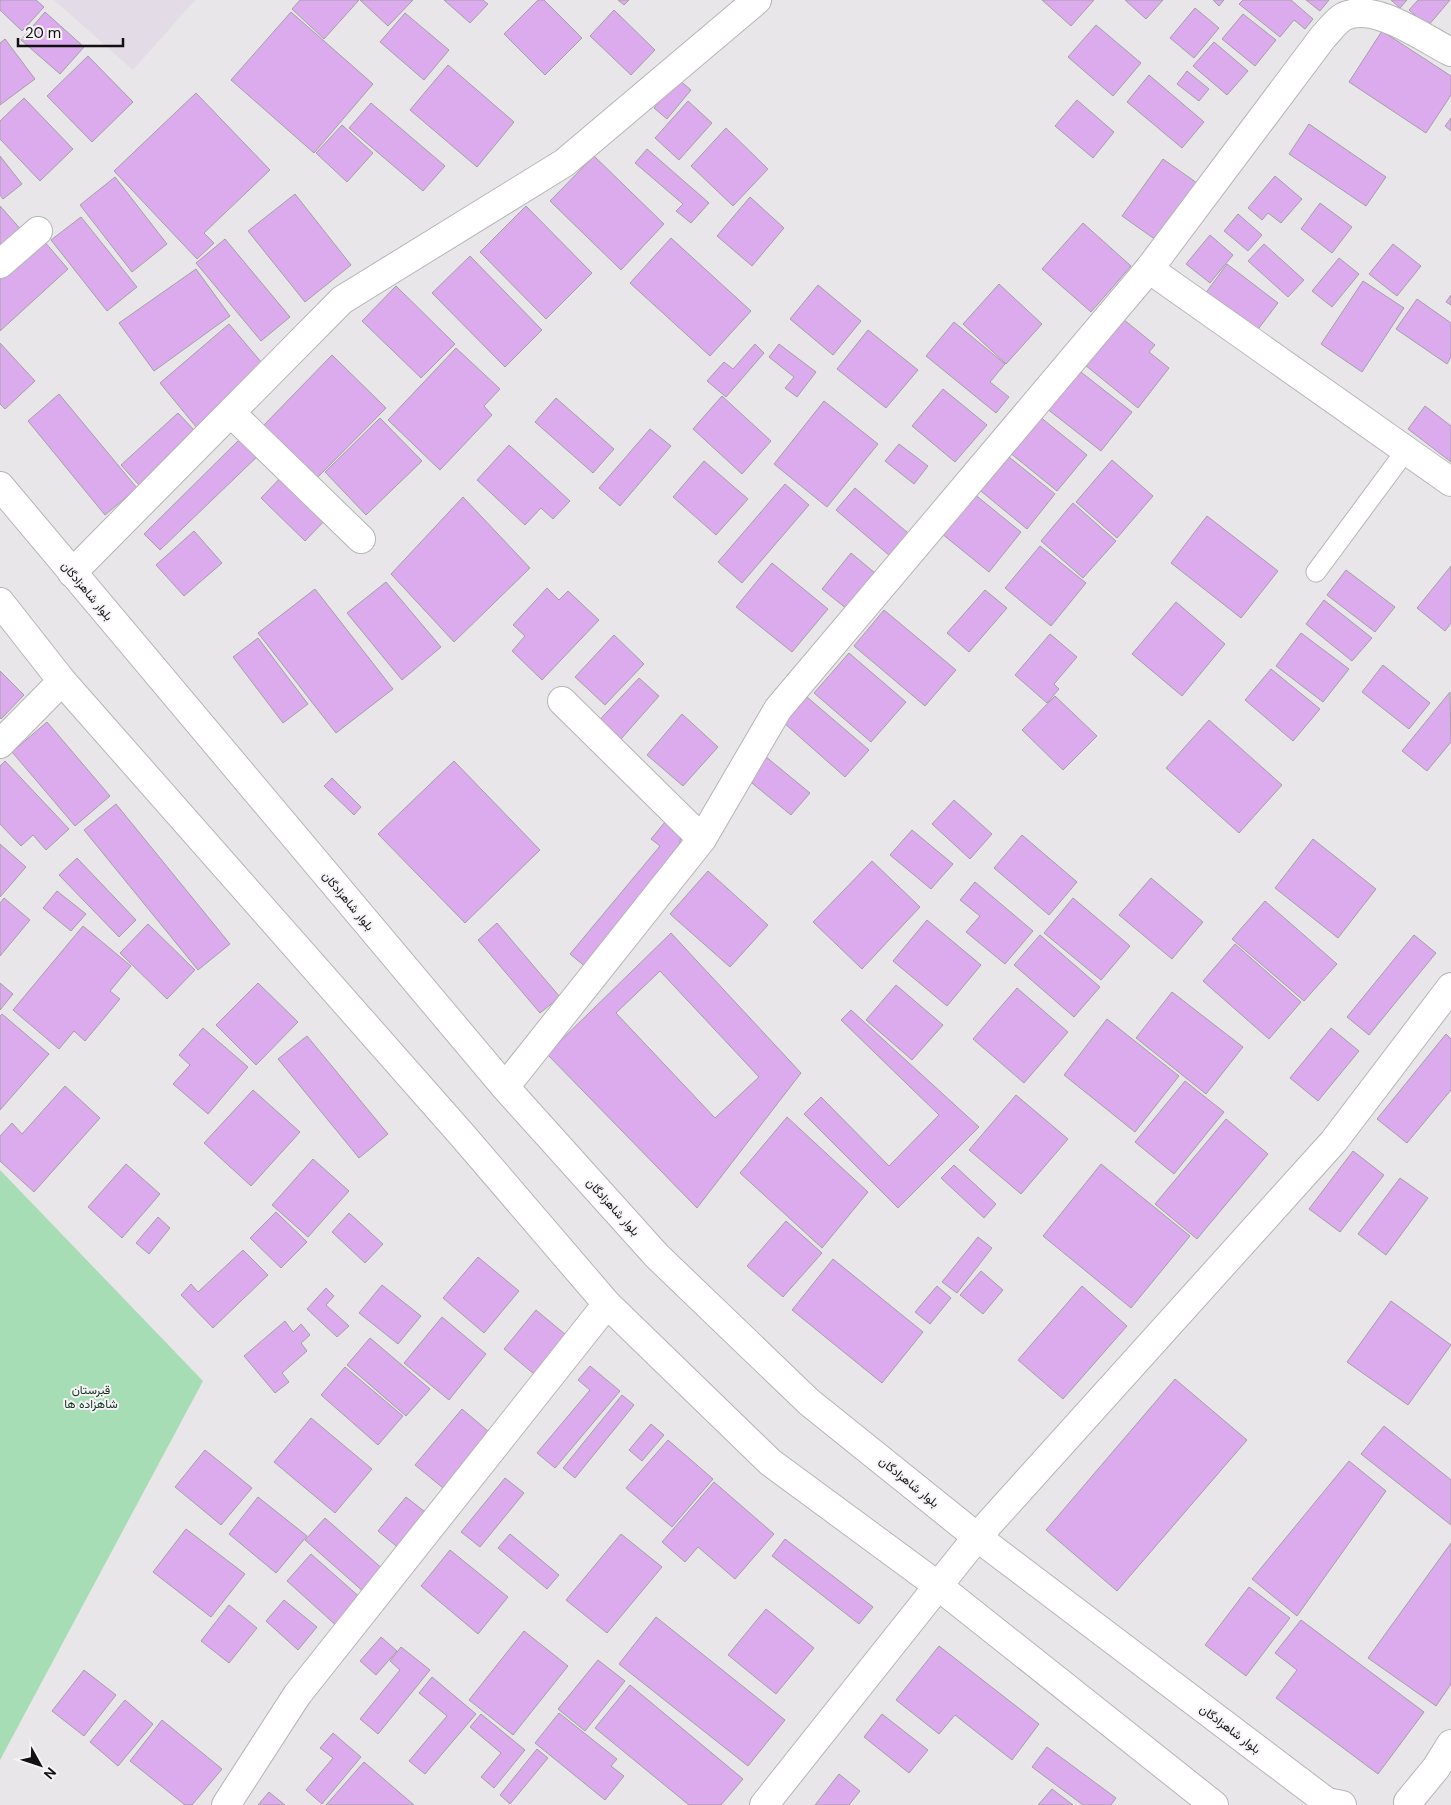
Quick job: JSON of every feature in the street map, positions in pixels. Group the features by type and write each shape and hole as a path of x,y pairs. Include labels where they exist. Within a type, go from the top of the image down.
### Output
{"street":[{"path":"72,573 342,300 564,163 757,0"},
{"path":"505,1087 702,840 778,709 1149,269 1323,36 1342,17 1364,12 1379,15 1451,52"},
{"path":"0,264 38,231"},
{"path":"1149,269 1407,449 1451,482"},
{"path":"231,413 361,539"},
{"name":"بلوار شاهزادگان","path":"0,486 505,1087 657,1256 809,1402 977,1537 1327,1802 1342,1805"},
{"path":"0,602 62,681 469,1144 606,1304 770,1462 937,1585 1214,1805"},
{"path":"0,744 62,681"},
{"path":"562,702 702,840"},
{"path":"764,1805 977,1537 1334,1141 1451,987"},
{"path":"226,1805 296,1695 606,1304"},
{"path":"1404,1804 1436,1768 1451,1744"}],"lane":[{"path":"1316,572 1407,449"}],"shaded area":[{"path":"54,0 195,0 133,70"}],"green space":[{"name":"قبرستان شاهزاده ها","path":"0,1170 203,1381 0,1760"}],"building":[{"path":"0,0 36,0 44,7 22,31 0,10"},
{"path":"300,0 359,0 324,39 292,9"},
{"path":"360,0 413,0 388,26"},
{"path":"444,0 483,0 488,4 470,23"},
{"path":"538,0 544,0 582,38 545,75 504,34"},
{"path":"618,0 629,0 624,5"},
{"path":"1042,0 1094,0 1071,26"},
{"path":"1125,0 1163,0 1146,19"},
{"path":"1213,0 1224,0 1219,6"},
{"path":"1243,0 1291,0 1313,19 1305,29 1294,20 1280,37 1239,4"},
{"path":"1306,0 1329,0 1320,11"},
{"path":"1391,0 1407,0 1400,8"},
{"path":"1418,0 1450,0 1428,26 1409,10"},
{"path":"1195,8 1219,28 1194,58 1170,38"},
{"path":"614,10 655,50 631,75 590,36"},
{"path":"45,12 84,47 60,74 21,40"},
{"path":"291,12 373,84 314,153 231,80"},
{"path":"405,13 449,50 424,80 380,42"},
{"path":"1243,14 1276,40 1255,66 1222,39"},
{"path":"1096,25 1141,63 1113,96 1068,57"},
{"path":"1382,31 1451,76 1451,95 1426,133 1349,82"},
{"path":"5,39 35,79 0,105 0,43"},
{"path":"1214,42 1248,71 1227,95 1193,66"},
{"path":"88,56 133,102 92,142 47,96"},
{"path":"448,65 514,122 477,167 410,110"},
{"path":"1187,71 1209,89 1199,101 1177,84"},
{"path":"1149,75 1204,122 1182,148 1127,102"},
{"path":"678,79 691,90 667,119 654,108"},
{"path":"196,93 270,170 204,233 214,243 197,259 114,171"},
{"path":"24,98 73,149 40,181 0,139 0,121"},
{"path":"1077,100 1114,132 1093,158 1055,126"},
{"path":"688,101 712,123 679,160 655,138"},
{"path":"371,103 445,166 423,191 349,128"},
{"path":"1451,118 1451,131 1445,126"},
{"path":"1309,124 1386,177 1366,206 1289,154"},
{"path":"342,125 373,153 347,182 316,153"},
{"path":"726,128 768,169 733,206 691,166"},
{"path":"647,149 709,203 691,223 676,211 683,204 635,163"},
{"path":"0,156 22,184 3,199 0,195"},
{"path":"594,156 664,224 621,270 550,201"},
{"path":"1163,159 1197,183 1156,240 1122,216"},
{"path":"1275,176 1302,199 1281,223 1268,213 1262,220 1248,208"},
{"path":"115,177 167,244 132,272 80,205"},
{"path":"295,194 351,265 305,302 248,231"},
{"path":"750,197 784,228 752,266 717,236"},
{"path":"1320,203 1352,227 1332,253 1301,229"},
{"path":"0,206 24,233 0,255"},
{"path":"526,206 592,273 546,319 480,252"},
{"path":"1238,214 1262,235 1248,251 1224,231"},
{"path":"81,217 137,287 107,311 51,240"},
{"path":"1083,223 1131,266 1091,312 1042,269"},
{"path":"1210,235 1233,255 1210,283 1186,264"},
{"path":"671,238 751,311 710,356 630,283"},
{"path":"225,239 290,317 261,341 196,263"},
{"path":"43,240 68,269 0,331 0,279"},
{"path":"1264,244 1304,280 1288,297 1248,261"},
{"path":"1393,244 1421,266 1397,296 1369,274"},
{"path":"470,256 542,330 505,367 432,293"},
{"path":"1339,258 1359,274 1332,307 1312,291"},
{"path":"1227,264 1278,303 1256,332 1205,294"},
{"path":"196,269 230,316 154,371 119,323"},
{"path":"1363,281 1404,308 1362,372 1321,344"},
{"path":"999,284 1042,324 1006,364 963,324"},
{"path":"818,285 861,321 833,355 790,319"},
{"path":"396,286 455,344 421,378 362,321"},
{"path":"1451,295 1451,305 1446,302"},
{"path":"1417,299 1451,323 1451,357 1447,364 1396,329"},
{"path":"1123,319 1155,345 1149,352 1169,368 1138,408 1085,365"},
{"path":"954,322 1005,364 990,382 1009,397 996,413 926,356"},
{"path":"229,324 267,369 197,428 160,383"},
{"path":"868,330 918,370 886,408 837,369"},
{"path":"0,343 35,381 5,409 0,404"},
{"path":"755,344 764,353 726,397 707,381 724,362 733,369"},
{"path":"779,344 816,372 797,397 785,388 794,377 769,357"},
{"path":"456,348 500,389 484,406 492,415 440,470 388,420"},
{"path":"332,355 386,408 317,478 263,426"},
{"path":"1077,369 1132,412 1101,451 1046,408"},
{"path":"943,389 987,425 955,462 912,426"},
{"path":"59,394 137,488 105,515 28,421"},
{"path":"722,396 771,441 742,474 693,429"},
{"path":"556,398 614,449 593,473 535,422"},
{"path":"824,401 878,444 827,507 774,464"},
{"path":"1425,406 1451,426 1451,462 1408,429"},
{"path":"1034,412 1087,455 1057,491 1004,448"},
{"path":"178,413 196,432 139,485 121,465"},
{"path":"380,418 422,461 366,515 325,472"},
{"path":"650,429 671,446 620,506 599,488"},
{"path":"246,433 263,451 160,550 144,534"},
{"path":"899,444 928,466 914,484 885,461"},
{"path":"509,445 570,501 553,519 541,508 525,525 477,480"},
{"path":"1004,453 1055,494 1027,529 976,487"},
{"path":"1112,460 1153,496 1117,538 1076,502"},
{"path":"704,461 748,499 716,535 673,497"},
{"path":"287,471 331,514 305,541 261,498"},
{"path":"785,484 809,505 742,583 718,562"},
{"path":"855,488 908,533 890,556 836,510"},
{"path":"968,489 1021,532 989,572 936,529"},
{"path":"463,497 530,568 454,642 391,574"},
{"path":"1073,503 1116,541 1083,578 1041,541"},
{"path":"1207,516 1278,571 1241,618 1171,563"},
{"path":"194,531 222,563 184,596 156,565"},
{"path":"1040,546 1086,583 1051,626 1005,588"},
{"path":"851,553 875,573 847,609 822,589"},
{"path":"772,563 828,609 792,652 736,607"},
{"path":"1451,566 1451,623 1445,631 1417,608"},
{"path":"1346,570 1395,607 1375,632 1327,595"},
{"path":"386,582 441,647 402,680 347,613"},
{"path":"547,588 559,600 568,591 599,620 542,680 512,651 525,636 513,625"},
{"path":"315,589 393,689 336,733 258,633"},
{"path":"985,590 1007,608 969,652 947,633"},
{"path":"1324,600 1372,638 1352,661 1306,624"},
{"path":"1176,602 1225,644 1182,696 1132,654"},
{"path":"884,610 956,670 925,706 854,646"},
{"path":"1301,633 1349,669 1323,702 1276,666"},
{"path":"1050,634 1077,657 1054,684 1059,689 1047,703 1015,675"},
{"path":"614,635 644,664 605,705 575,677"},
{"path":"258,638 308,704 283,723 233,657"},
{"path":"849,653 906,702 871,742 814,693"},
{"path":"1383,665 1430,703 1409,729 1362,692"},
{"path":"1271,669 1320,709 1293,741 1245,700"},
{"path":"0,671 24,695 1,719 0,718"},
{"path":"639,678 659,696 613,748 592,728"},
{"path":"1450,692 1451,742 1427,771 1402,751"},
{"path":"1055,696 1097,736 1063,770 1022,730"},
{"path":"807,697 869,750 845,777 784,723"},
{"path":"682,714 718,747 683,786 647,755"},
{"path":"1209,720 1282,785 1239,833 1166,768"},
{"path":"47,722 110,796 75,826 12,752"},
{"path":"765,756 810,793 791,815 747,779"},
{"path":"5,761 69,829 46,850 33,835 21,846 0,824 0,766"},
{"path":"454,761 540,850 465,923 378,834"},
{"path":"332,778 361,807 354,815 324,786"},
{"path":"954,800 992,834 970,859 932,824"},
{"path":"116,804 230,944 198,970 84,830"},
{"path":"665,822 681,836 677,859 587,968 570,954 660,846 651,839"},
{"path":"912,830 953,864 931,889 890,855"},
{"path":"1022,835 1077,882 1049,915 994,868"},
{"path":"1313,839 1376,889 1338,938 1275,888"},
{"path":"0,844 26,867 0,897"},
{"path":"77,858 136,920 119,937 59,875"},
{"path":"872,861 920,907 862,969 813,922"},
{"path":"708,871 768,925 730,967 670,914"},
{"path":"1151,878 1203,922 1172,959 1119,915"},
{"path":"975,882 1033,931 1005,964 966,932 980,916 960,900"},
{"path":"57,891 86,914 71,931 43,908"},
{"path":"4,898 30,920 0,956 0,903"},
{"path":"1073,898 1130,946 1101,980 1044,933"},
{"path":"1265,901 1337,964 1304,1001 1232,939"},
{"path":"927,920 981,965 947,1006 893,961"},
{"path":"497,923 560,997 540,1013 478,940"},
{"path":"148,924 195,970 167,999 120,953"},
{"path":"83,926 131,966 110,991 120,999 85,1041 74,1031 59,1049 13,1010"},
{"path":"671,933 801,1073 697,1208 547,1054","holes":["660,971 759,1077 715,1118 616,1013"]},
{"path":"1040,935 1100,987 1074,1017 1014,965"},
{"path":"1414,935 1436,953 1369,1035 1347,1017"},
{"path":"1235,944 1301,1002 1269,1039 1203,981"},
{"path":"0,983 13,994 0,1010"},
{"path":"258,983 298,1022 256,1065 216,1025"},
{"path":"896,985 943,1025 912,1060 866,1020"},
{"path":"1017,988 1068,1032 1024,1083 973,1039"},
{"path":"1172,992 1243,1047 1206,1094 1136,1038"},
{"path":"851,1010 979,1127 898,1208 804,1114 821,1097 889,1166 939,1115 841,1020"},
{"path":"2,1014 49,1054 0,1110 0,1016"},
{"path":"1107,1019 1179,1076 1135,1132 1064,1075"},
{"path":"203,1028 248,1067 208,1114 173,1084 190,1065 179,1055"},
{"path":"1331,1028 1359,1051 1318,1101 1290,1078"},
{"path":"1446,1034 1451,1039 1451,1090 1407,1143 1377,1119"},
{"path":"307,1036 388,1134 359,1158 278,1059"},
{"path":"1185,1081 1224,1112 1174,1174 1135,1142"},
{"path":"65,1086 100,1118 34,1192 0,1161 0,1136 12,1123 22,1134"},
{"path":"253,1090 300,1132 251,1186 204,1143"},
{"path":"1016,1095 1068,1139 1021,1194 969,1150"},
{"path":"787,1117 868,1192 822,1248 740,1173"},
{"path":"1226,1119 1268,1154 1197,1239 1155,1204"},
{"path":"1353,1151 1384,1175 1340,1232 1309,1209"},
{"path":"313,1159 349,1191 308,1237 272,1205"},
{"path":"126,1164 160,1194 122,1238 88,1207"},
{"path":"1101,1164 1190,1236 1131,1308 1043,1236"},
{"path":"954,1165 996,1204 984,1218 941,1178"},
{"path":"1400,1178 1428,1198 1386,1255 1358,1234"},
{"path":"276,1212 307,1242 281,1268 250,1238"},
{"path":"349,1213 383,1244 365,1263 332,1232"},
{"path":"158,1217 170,1228 149,1254 136,1243"},
{"path":"786,1221 822,1253 783,1297 747,1266"},
{"path":"978,1237 992,1248 957,1293 942,1282"},
{"path":"243,1250 268,1275 213,1328 181,1295 191,1284 198,1292"},
{"path":"478,1257 519,1291 484,1333 443,1298"},
{"path":"833,1259 923,1332 882,1383 792,1310"},
{"path":"981,1271 1003,1290 983,1314 960,1295"},
{"path":"382,1285 421,1316 398,1344 359,1313"},
{"path":"937,1286 951,1298 930,1324 915,1312"},
{"path":"1082,1286 1127,1326 1063,1399 1018,1360"},
{"path":"326,1288 334,1296 326,1305 349,1326 337,1337 307,1309"},
{"path":"1391,1301 1451,1345 1408,1405 1347,1362"},
{"path":"536,1310 566,1335 534,1374 504,1349"},
{"path":"442,1317 486,1354 449,1400 404,1363"},
{"path":"285,1321 293,1332 301,1324 310,1335 301,1343 307,1351 282,1373 289,1382 275,1393 244,1356"},
{"path":"370,1338 430,1389 406,1416 347,1365"},
{"path":"590,1366 620,1391 555,1468 537,1453 590,1390 578,1380"},
{"path":"345,1367 403,1416 378,1445 321,1395"},
{"path":"1175,1379 1247,1440 1117,1591 1046,1530"},
{"path":"622,1395 634,1405 575,1478 563,1468"},
{"path":"462,1409 489,1432 443,1488 415,1465"},
{"path":"311,1418 372,1469 335,1513 274,1462"},
{"path":"651,1424 664,1435 642,1461 629,1450"},
{"path":"1384,1426 1451,1480 1451,1525 1361,1454"},
{"path":"668,1440 713,1479 672,1527 626,1488"},
{"path":"205,1450 252,1488 221,1525 175,1487"},
{"path":"1349,1461 1386,1491 1297,1616 1252,1579"},
{"path":"505,1478 524,1493 480,1547 461,1532"},
{"path":"714,1482 774,1534 735,1579 698,1547 685,1562 662,1542"},
{"path":"258,1497 307,1536 276,1573 229,1534"},
{"path":"406,1497 429,1515 401,1550 378,1531"},
{"path":"325,1518 385,1571 365,1593 305,1540"},
{"path":"186,1529 245,1574 211,1617 153,1572"},
{"path":"510,1534 559,1575 547,1589 498,1548"},
{"path":"621,1534 662,1567 607,1633 566,1600"},
{"path":"785,1539 873,1607 859,1624 772,1556"},
{"path":"1451,1543 1451,1684 1436,1706 1368,1658"},
{"path":"450,1550 508,1597 478,1634 421,1586"},
{"path":"311,1554 363,1600 339,1628 287,1581"},
{"path":"1249,1587 1290,1618 1246,1676 1205,1645"},
{"path":"284,1600 317,1627 298,1650 266,1621"},
{"path":"229,1605 257,1628 229,1663 201,1641"},
{"path":"766,1609 814,1648 776,1694 728,1655"},
{"path":"656,1617 785,1720 748,1766 619,1664"},
{"path":"1301,1620 1424,1712 1378,1774 1276,1698 1297,1670 1275,1653"},
{"path":"524,1631 568,1666 513,1735 469,1700"},
{"path":"381,1637 397,1651 376,1675 360,1661"},
{"path":"939,1646 1039,1724 1012,1760 955,1715 939,1734 896,1700"},
{"path":"401,1647 430,1670 378,1734 360,1719 400,1670 390,1661"},
{"path":"598,1660 625,1681 585,1731 558,1709"},
{"path":"84,1670 116,1695 84,1736 52,1711"},
{"path":"432,1677 476,1714 425,1774 409,1761 447,1716 419,1693"},
{"path":"630,1685 743,1779 721,1805 689,1805 595,1728"},
{"path":"125,1700 153,1724 118,1766 90,1742"},
{"path":"559,1713 617,1759 611,1766 624,1776 605,1800 535,1743"},
{"path":"481,1714 525,1750 494,1788 481,1777 501,1753 470,1727"},
{"path":"882,1714 928,1750 909,1773 864,1737"},
{"path":"162,1720 222,1769 192,1805 185,1805 130,1761"},
{"path":"333,1733 361,1757 322,1804 306,1790 333,1758 320,1748"},
{"path":"1047,1747 1116,1798 1111,1805 1083,1805 1032,1767"},
{"path":"537,1749 548,1758 510,1804 500,1795"},
{"path":"364,1762 414,1805 326,1805"},
{"path":"839,1774 860,1791 849,1805 815,1805"},
{"path":"1052,1789 1073,1805 1038,1805"},
{"path":"269,1792 285,1805 258,1805"}]}
